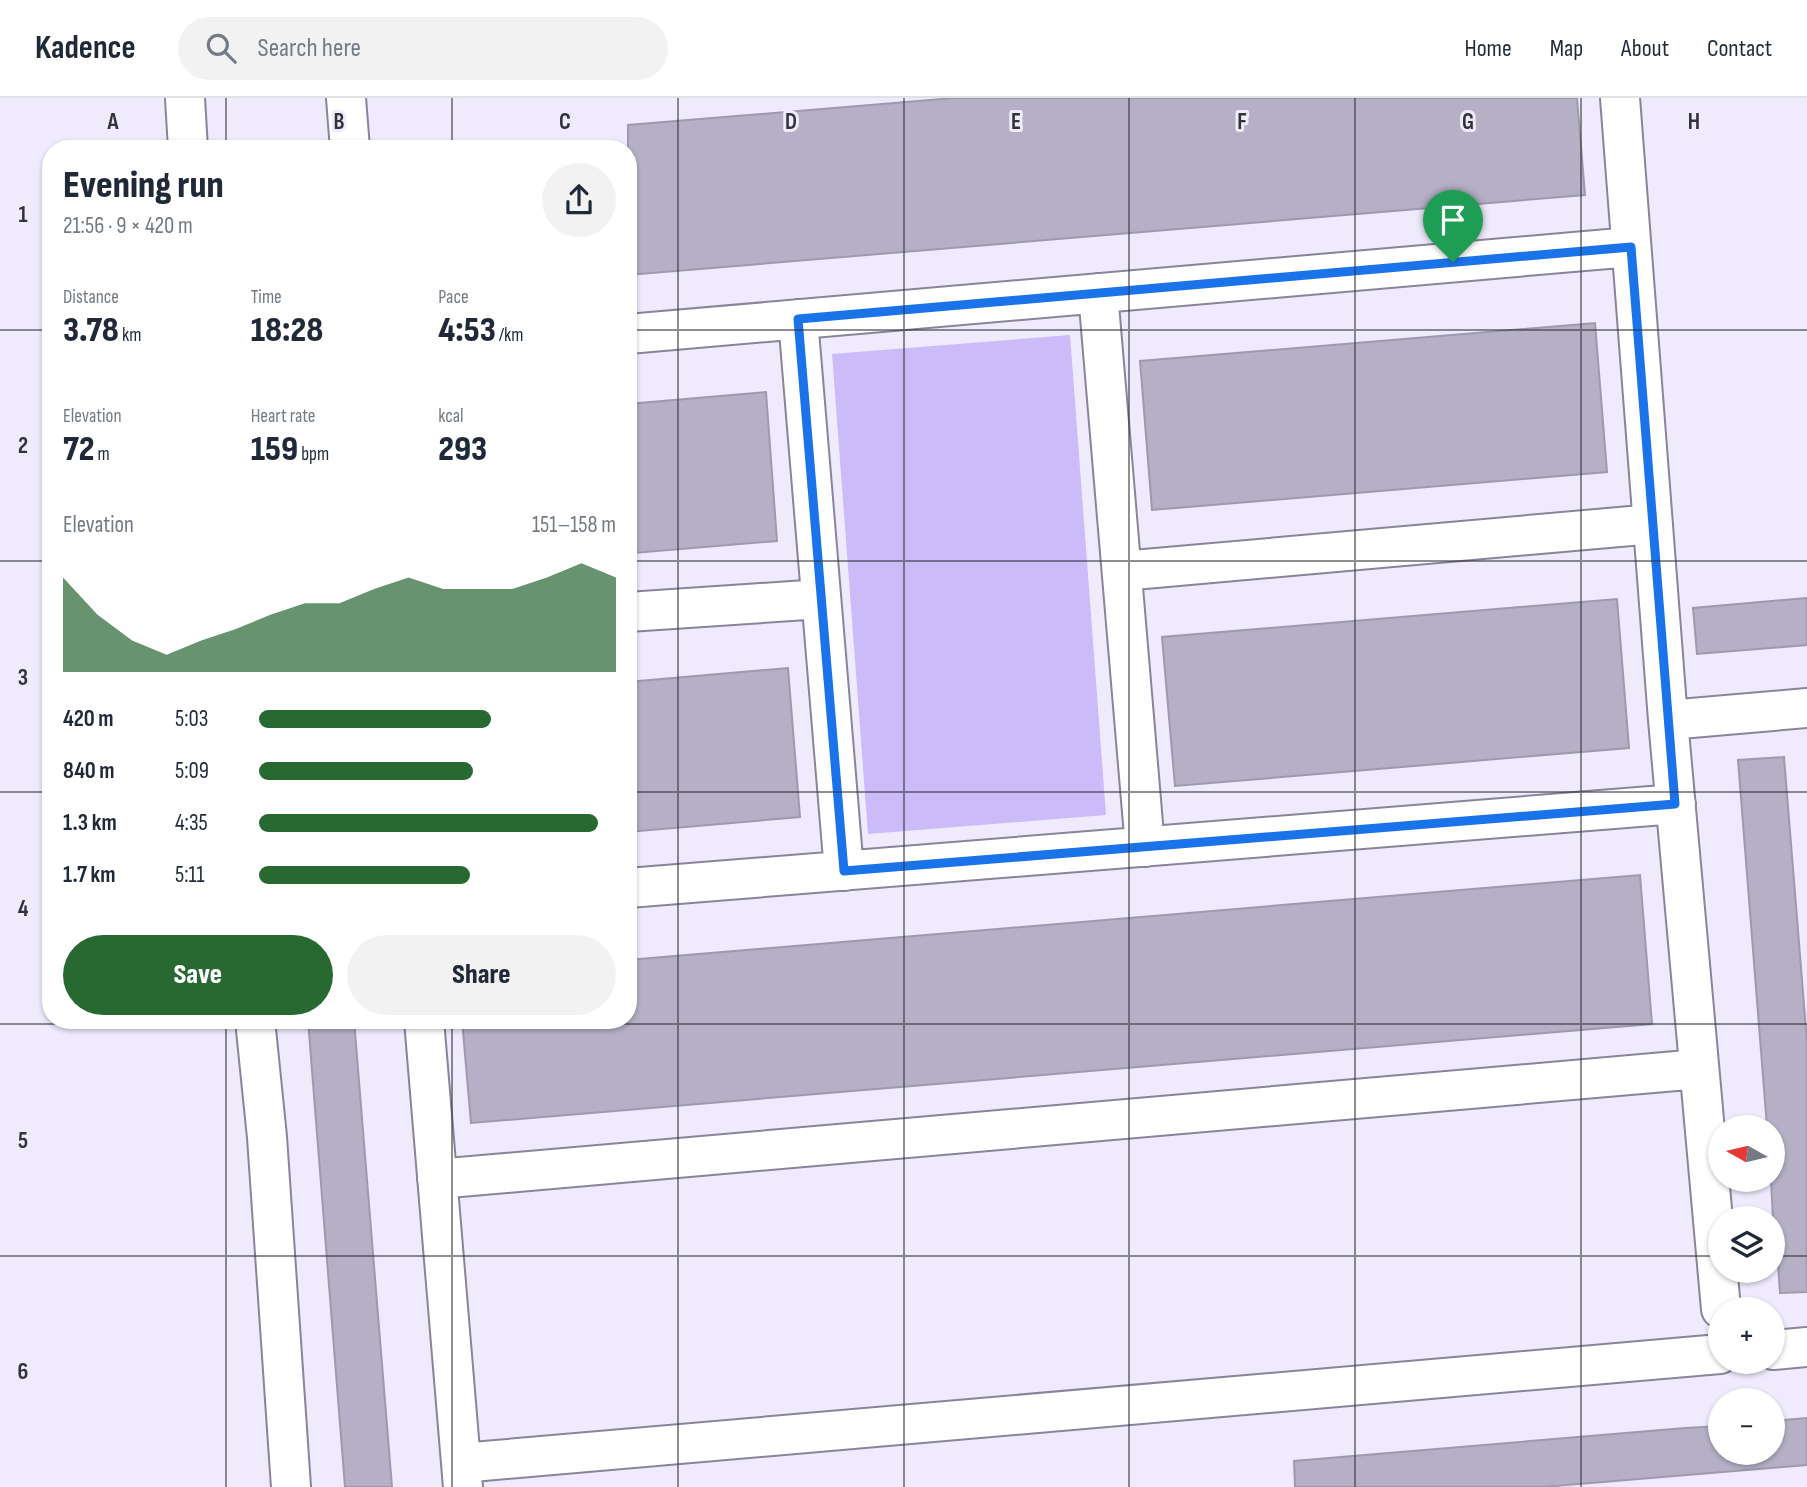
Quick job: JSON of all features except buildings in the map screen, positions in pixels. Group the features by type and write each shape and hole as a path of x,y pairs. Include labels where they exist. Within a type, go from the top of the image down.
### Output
{"street":[{"path":"184,98 187,140"},
{"path":"346,98 349,140"},
{"path":"1620,98 1668,720 1719,1297"},
{"path":"637,333 1631,247"},
{"path":"1098,293 1145,847"},
{"path":"798,319 844,871"},
{"path":"1122,571 1653,524"},
{"path":"637,611 821,599"},
{"path":"1668,720 1807,708"},
{"path":"637,887 1675,804"},
{"path":"256,1029 267,1137 290,1487"},
{"path":"425,1029 462,1475 1708,1355"},
{"path":"437,1180 1699,1069"},
{"path":"1785,1348 1807,1347"}],"shaded area":[{"path":"1070,335 1106,815 868,834 832,354"}],"route":[{"path":"1631,247 1675,804 844,871 798,319 1453,262 1631,247"}]}
